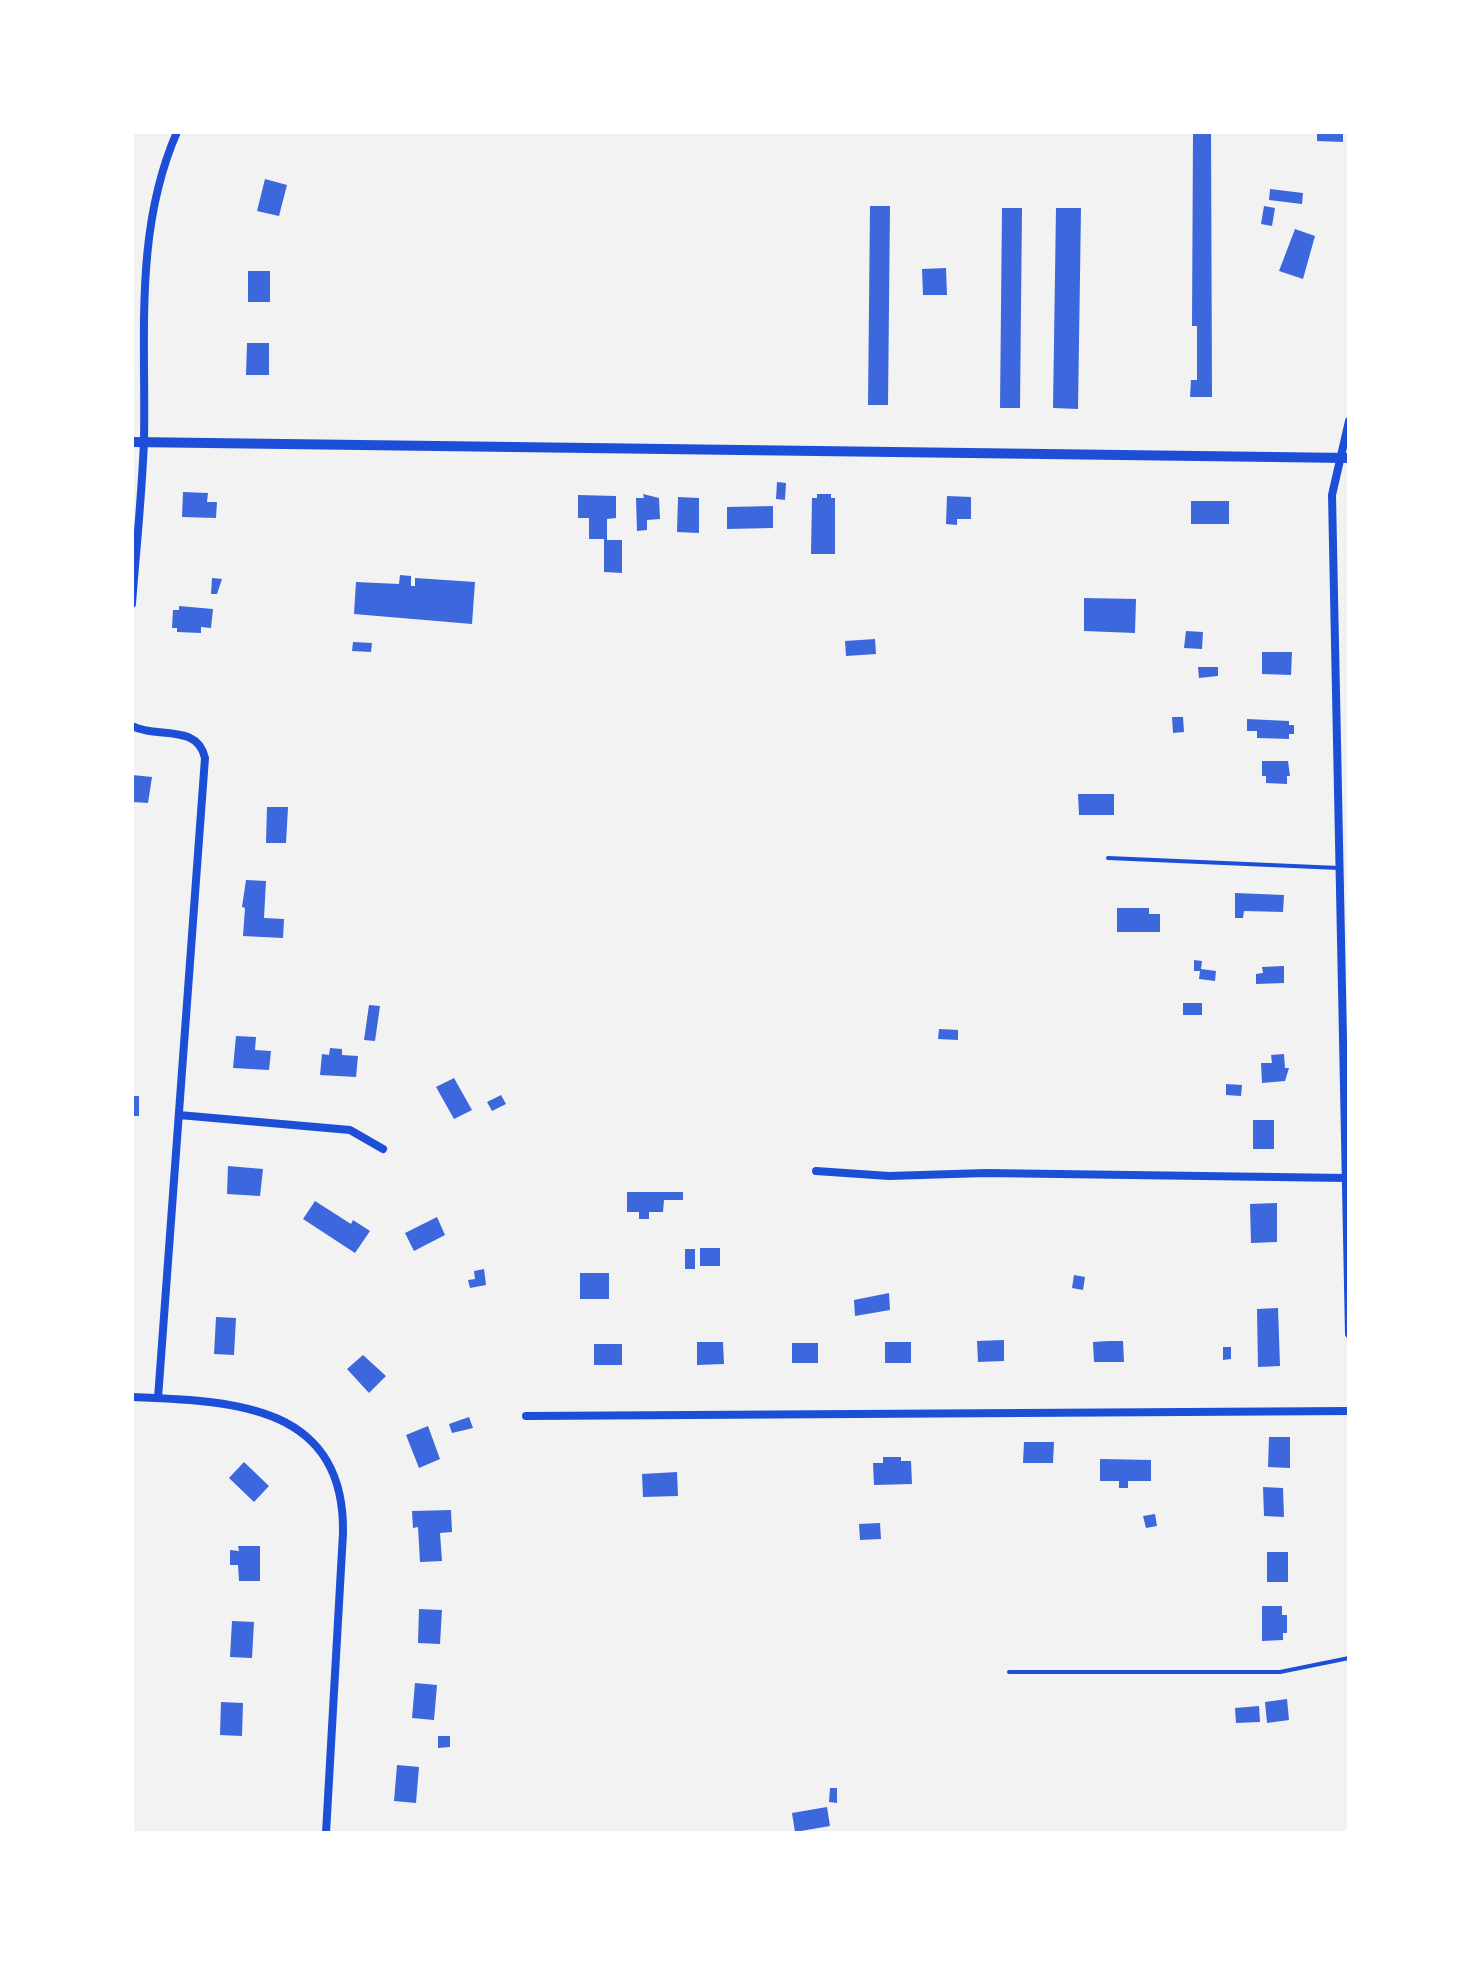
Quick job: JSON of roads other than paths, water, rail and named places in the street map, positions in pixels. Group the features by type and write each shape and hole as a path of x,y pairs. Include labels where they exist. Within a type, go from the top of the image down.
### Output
{"street":[{"path":"132,604 146,244 161,173 177,132"},
{"path":"1349,421 1344,458 1332,495 1349,1334"},
{"path":"138,442 1344,458"},
{"path":"132,726 194,738 205,758 158,1398"},
{"path":"179,1115 350,1130 383,1149"},
{"path":"816,1171 889,1176 986,1173 1347,1178"},
{"path":"132,1397 248,1406 273,1415 307,1435 333,1472 340,1493 343,1533 326,1833"},
{"path":"526,1416 1349,1411"}],"lane":[{"path":"1108,858 1339,868"},
{"path":"1009,1672 1280,1672 1349,1658"}]}
